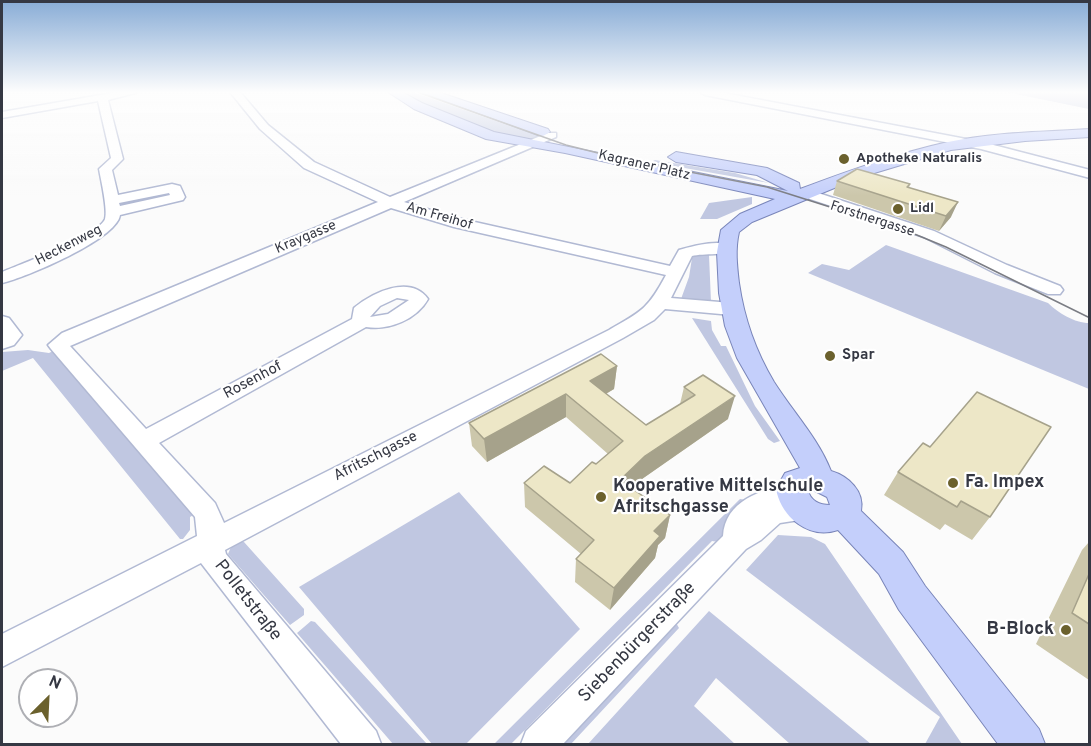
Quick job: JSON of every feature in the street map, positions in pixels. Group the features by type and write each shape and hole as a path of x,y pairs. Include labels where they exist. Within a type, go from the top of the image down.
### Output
{"main road":[{"name":"Kagraner Platz","path":"466,127 491,136 731,186 794,193"},
{"name":"Kagraner Platz","path":"528,127 603,147 761,171 794,193"},
{"path":"1024,744 912,598 889,582 814,499 809,452 758,376 724,309 721,249 717,231 722,224 755,207 794,193 895,161 963,143 986,141 1012,143 1089,136"},
{"path":"721,249 729,233 738,223 794,193 826,177 852,168 895,161"},
{"path":"761,171 826,177"},
{"path":"731,186 755,196 758,201 755,207"}],"street":[{"name":"Heckenweg","path":"2,278 94,237 111,223 112,206 105,170 117,159 109,127"},
{"name":"Am Freihof","path":"264,127 309,165 391,203 454,222 676,272"},
{"path":"881,127 963,143 1089,174"},
{"name":"Kraygasse","path":"60,343 552,135"},
{"name":"Forstnergasse","path":"794,193 949,243 1000,268 1054,290"},
{"name":"Afritschgasse","path":"2,651 615,334 646,316 660,303 685,253 695,249 721,249"},
{"path":"660,303 724,309"},
{"name":"Rosenhof","path":"142,441 363,321"},
{"name":"Polletstraße","path":"60,343 59,347 206,511 212,522 210,548 214,561 363,744"},
{"name":"Siebenbürgerstraße","path":"539,744 736,541 751,532 768,516 814,499"}],"shaded area":[{"path":"473,127 513,127 539,136 509,137"},
{"path":"655,160 735,173 769,183 651,162"},
{"path":"752,197 752,204 717,219 700,219 709,203"},
{"path":"886,245 1048,303 1067,317 1089,323 1089,389 808,273 822,264 849,270"},
{"path":"697,254 709,255 711,302 681,299 689,277 692,258"},
{"path":"692,318 711,321 712,330 721,346 726,346 755,406 780,441 774,443 768,439"},
{"path":"28,350 49,353 53,351 195,514 190,517 190,530 183,539 180,539 33,358 2,371 2,352"},
{"path":"459,492 580,629 466,744 432,744 299,587"},
{"path":"740,499 747,500 718,542 712,541 511,744 494,744"},
{"path":"778,535 811,537 825,544 962,744 925,744 940,717 746,570"},
{"path":"241,541 304,609 304,615 290,625 228,554 231,547"},
{"path":"709,611 871,744 790,744 716,678 694,706 735,744 588,744"},
{"path":"311,621 315,622 427,744 393,744 297,633"},
{"path":"675,621 679,628 571,744 560,744"}],"building":[{"path":"857,169 910,184 907,187 958,202 946,216 837,181"},
{"path":"601,354 617,366 590,381 646,425 695,395 684,387 703,375 735,396 645,456 620,480 670,515 654,531 660,536 614,588 576,559 594,540 524,483 544,466 570,483 592,462 596,464 623,441 566,394 484,439 469,423"},
{"name":"Fa. Impex","path":"977,392 1051,427 990,517 961,501 957,507 898,472 923,443 930,447"},
{"path":"1089,574 1089,624 1072,613"}],"tram line":[{"path":"515,127 566,145 618,158 767,187 912,233 946,247 1090,318"}],"place":[{"name":"Apotheke Naturalis","path":"844,159"},
{"name":"Lidl","path":"898,209"},
{"name":"Spar","path":"830,356"},
{"name":"Fa. Impex","path":"953,483"},
{"name":"Kooperative Mittelschule Afritschgasse","path":"601,497"},
{"name":"B-Block","path":"1066,630"}]}
